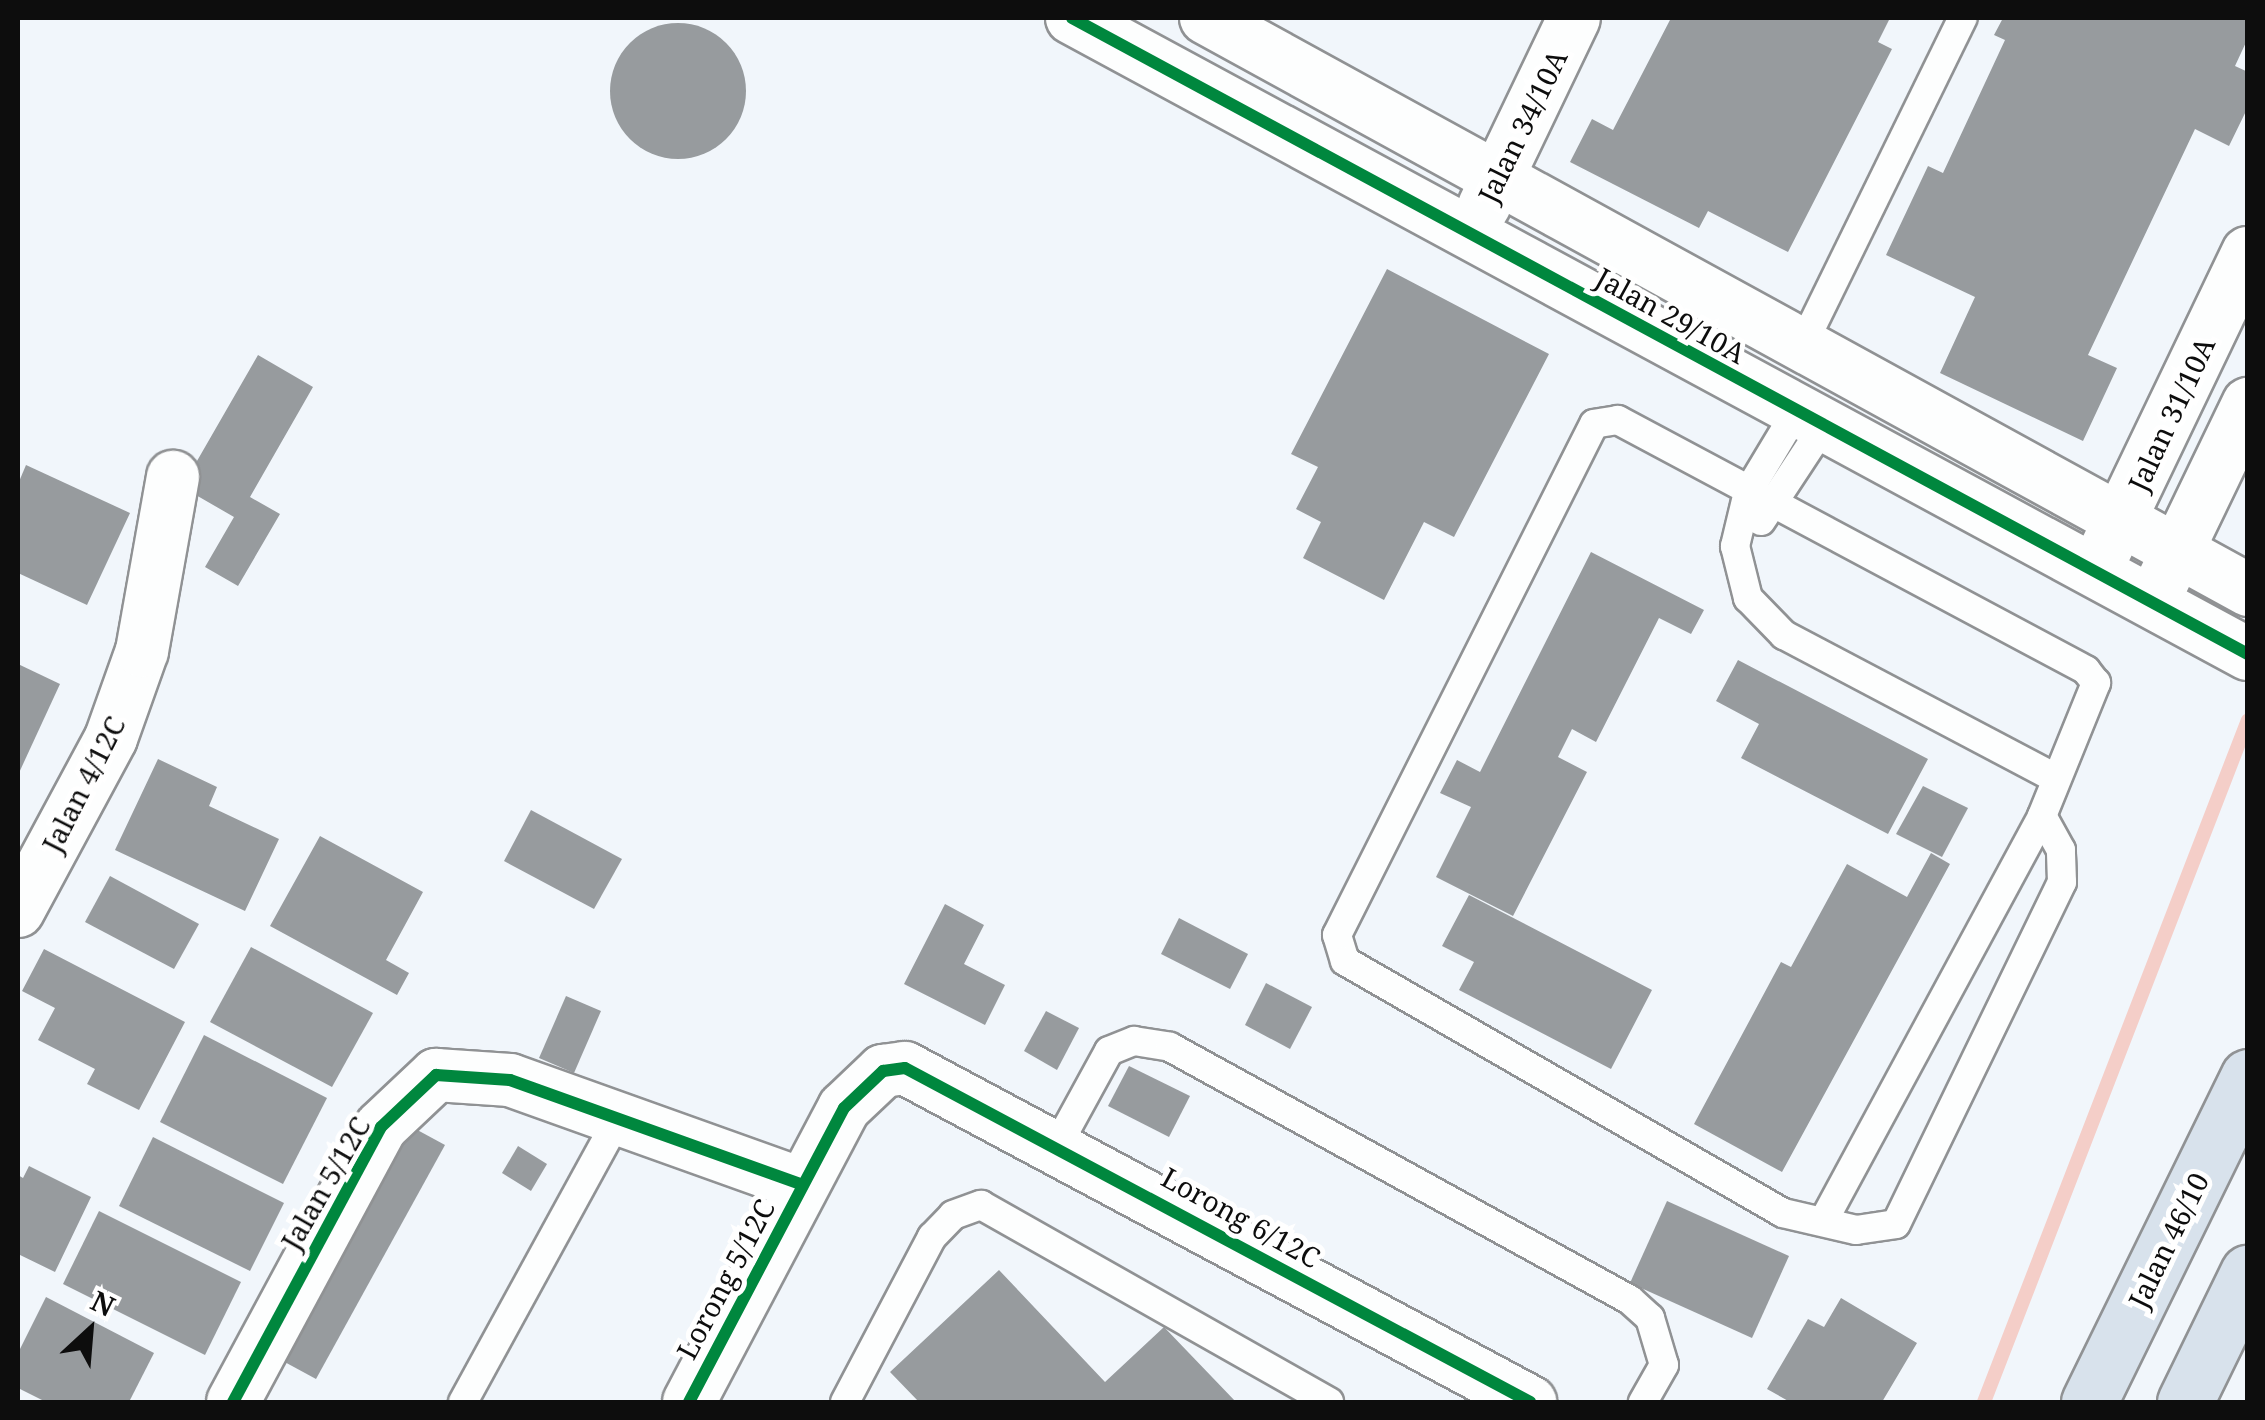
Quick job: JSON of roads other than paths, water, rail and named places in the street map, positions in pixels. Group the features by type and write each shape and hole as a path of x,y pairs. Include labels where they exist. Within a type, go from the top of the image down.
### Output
{"main road":[{"name":"Jalan 46/10","path":"2089,1402 2248,1076"},
{"path":"2185,1402 2248,1273"}],"street":[{"name":"Jalan 29/10A","path":"1072,18 2151,606 2238,649"},
{"name":"Jalan 29/10A","path":"1206,18 1803,344 2119,524 2248,590"},
{"name":"Jalan 34/10A","path":"1470,234 1574,18"},
{"name":"Jalan 31/10A","path":"2093,574 2248,253"},
{"path":"2151,606 2248,404"},
{"name":"Jalan 4/12C","path":"18,911 111,738 142,650 173,477"},
{"name":"Lorong 5/12C","path":"699,1399 802,1186 863,1086 883,1071 905,1068 927,1077"},
{"name":"Jalan 5/12C","path":"232,1402 380,1127 436,1076 510,1080 802,1186"},
{"name":"Lorong 6/12C","path":"927,1077 1530,1402"}],"lane":[{"path":"1803,344 1963,18"},
{"path":"1810,419 1748,492 1735,546 1748,598 1784,635 2055,778"},
{"path":"1735,546 1775,508 1810,419"},
{"path":"1825,1218 2042,816 2055,778 2096,695 2086,670 1775,508 1618,420 1594,424 1336,936 1345,961 1783,1213 1825,1218 1856,1230 1896,1224 2062,882 2062,850 2042,816"},
{"path":"1057,1146 1108,1051 1134,1040 1170,1046 1630,1300 1650,1318 1664,1365 1643,1402"},
{"path":"463,1402 618,1119"},
{"path":"845,1402 932,1237 953,1215 982,1205 1330,1402"}],"waterway":[{"path":"1984,1402 2248,720"}]}
